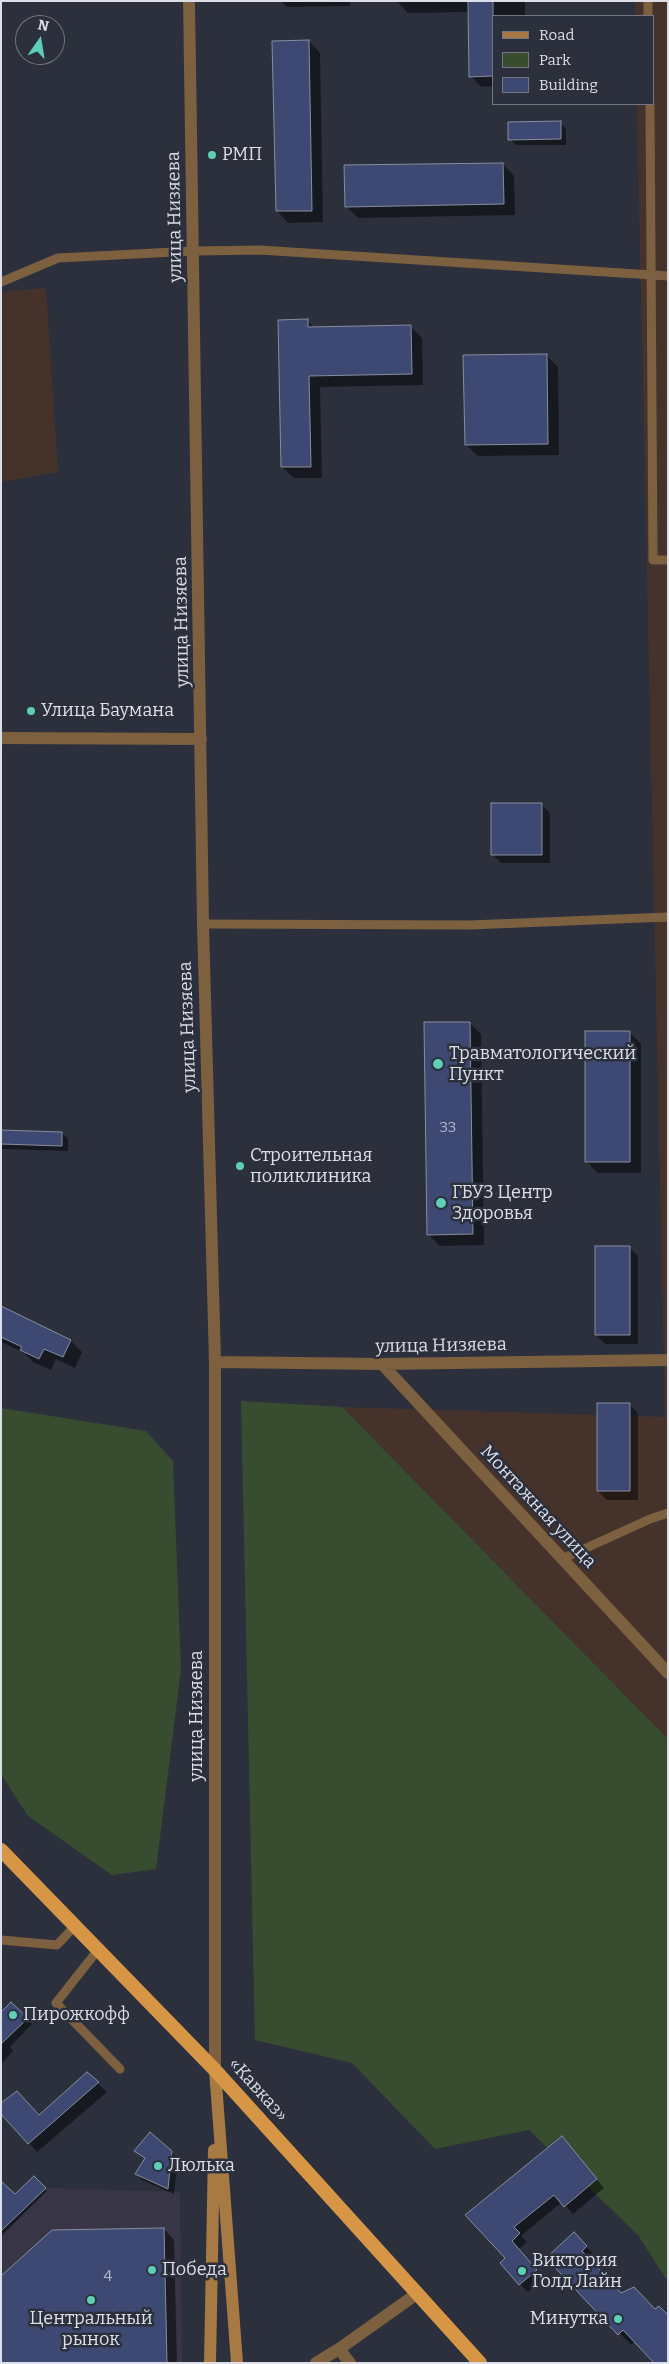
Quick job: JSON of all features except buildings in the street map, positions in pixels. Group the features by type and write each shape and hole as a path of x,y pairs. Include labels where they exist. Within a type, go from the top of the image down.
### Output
{"highway":[{"name":"«Кавказ»","path":"1,1850 215,2070 480,2363"}],"main road":[{"path":"210,2363 215,2070"},
{"path":"215,2070 237,2363"}],"street":[{"name":"улица Низяева","path":"189,1 203,924 214,1362 215,2070"},
{"path":"1,738 201,739"},
{"name":"улица Низяева","path":"214,1362 382,1364 668,1360"},
{"name":"Монтажная улица","path":"382,1364 668,1673"},
{"path":"316,2363 340,2349 418,2294"},
{"path":"340,2349 350,2363"}],"lane":[{"path":"648,1 648,15"},
{"path":"650,105 653,560 668,560"},
{"path":"1,282 58,258 194,251 260,250 668,276"},
{"path":"203,924 470,925 668,917"},
{"path":"562,1558 650,1519 668,1513"},
{"path":"1,1940 56,1945 74,1927"},
{"path":"97,1950 56,2002 120,2069"}],"shaded area":[{"path":"635,1 668,1 668,1739 342,1407 665,1417 637,105 654,105 654,15 635,15"},
{"path":"46,288 58,472 1,482 1,292"},
{"name":"Центральный рынок","path":"46,2188 180,2192 182,2363 1,2363 1,2237"}],"green space":[{"path":"241,1401 342,1407 668,1739 668,2282 638,2235 529,2130 435,2149 352,2063 255,2040"},
{"path":"1,1408 146,1431 173,1461 181,1669 156,1869 112,1875 28,1816 1,1774"}],"place":[{"name":"РМП","path":"212,155"},
{"name":"Улица Баумана","path":"31,711"},
{"name":"Травматологический Пункт","path":"438,1064"},
{"name":"Строительная поликлиника","path":"240,1166"},
{"name":"ГБУЗ Центр Здоровья","path":"441,1203"},
{"name":"Пирожкофф","path":"13,2015"},
{"name":"Люлька","path":"158,2166"},
{"name":"Победа","path":"152,2270"},
{"name":"Виктория Голд Лайн","path":"522,2271"},
{"name":"Центральный рынок","path":"91,2300"},
{"name":"Минутка","path":"618,2319"}]}
